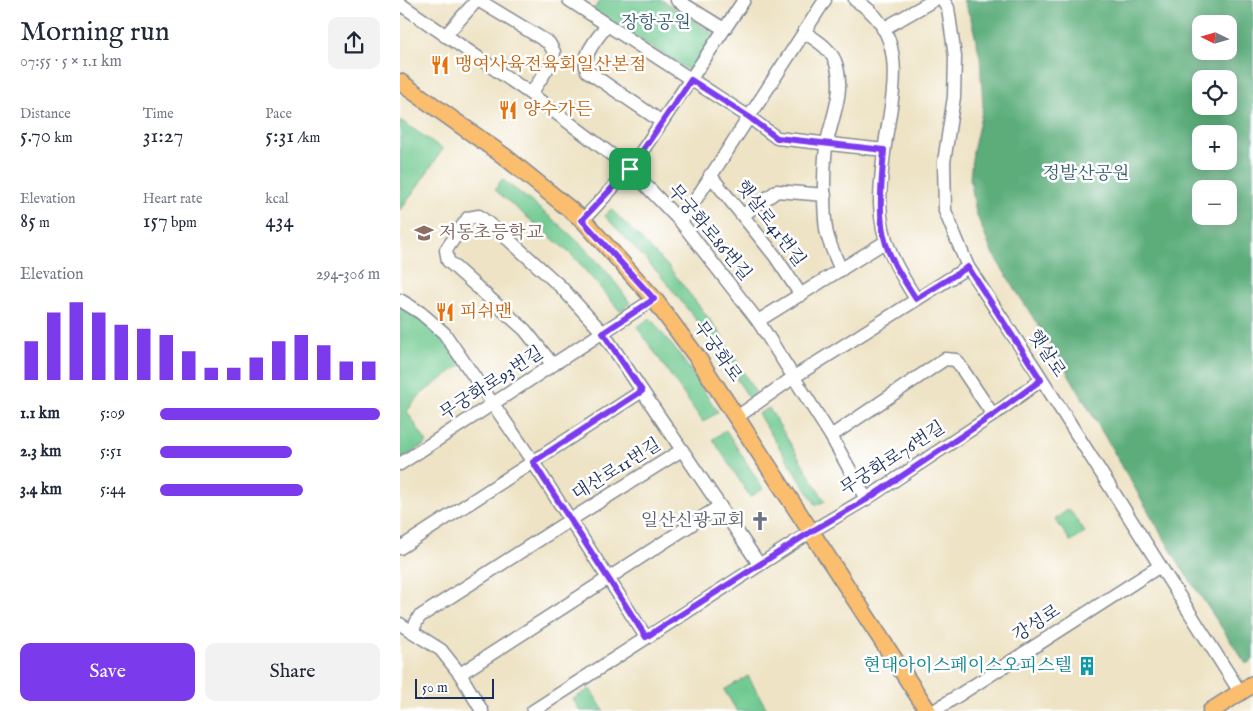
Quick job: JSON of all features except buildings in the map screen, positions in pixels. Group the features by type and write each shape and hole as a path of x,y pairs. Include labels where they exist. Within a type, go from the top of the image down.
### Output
{"main road":[{"name":"무궁화로","path":"400,82 504,156 582,220 654,299 698,356 928,711"},
{"path":"1211,711 1246,688"}],"street":[{"path":"445,36 478,0 549,43 554,52 552,60 531,94"},
{"path":"569,0 749,117 777,138 884,150"},
{"path":"677,0 724,29"},
{"path":"582,220 630,169 744,0"},
{"name":"햇살로41번길","path":"681,222 825,0"},
{"path":"855,0 872,13 883,29 893,54 895,79 884,150 880,204 885,242 896,267 916,299"},
{"path":"883,29 934,0"},
{"name":"햇살로","path":"943,0 948,8 955,57 954,96 944,162 945,211 968,267 1160,566 1246,688"},
{"name":"무궁화로86번길","path":"400,4 531,94 630,169 681,222 758,321 831,436 866,500"},
{"path":"607,25 586,56 585,64 587,71 662,122"},
{"name":"햇살로41번길","path":"804,32 819,41 832,55 837,66 840,88 827,144 825,195 827,234 841,270"},
{"name":"햇살로41번길","path":"710,175 775,256 801,295"},
{"path":"743,215 777,191 825,195"},
{"path":"553,365 525,330 448,261 446,250 468,218 479,216 509,240 561,287 603,333 759,564"},
{"path":"758,321 885,242"},
{"path":"737,417 794,377 968,267"},
{"name":"무궁화로93번길","path":"400,464 654,299"},
{"name":"대산로11번길","path":"400,300 421,313 444,333 533,462 646,637"},
{"path":"831,436 945,359 951,358 956,360 993,415"},
{"name":"무궁화로76번길","path":"533,711 759,564 866,500 993,415 1041,380"},
{"path":"400,548 642,391"},
{"name":"대산로11번길","path":"412,631 419,618 682,450"},
{"path":"460,674 720,506"},
{"name":"강성로","path":"934,711 1160,566"},
{"path":"400,624 441,650 460,674 482,711"}],"green space":[{"name":"장항공원","path":"601,0 662,0 714,34 690,71 593,10"},
{"name":"정발산공원","path":"963,0 1253,0 1253,660 1246,664 1179,564 1062,363 992,253 976,213 970,178 973,151 983,107 980,57 971,19"},
{"path":"400,120 443,149 401,210 400,210"},
{"path":"502,179 555,221 588,251 603,267 630,303 620,311 573,256 495,190"},
{"path":"611,209 668,266 717,329 756,393 749,398 709,336 660,275 605,216"},
{"path":"400,306 441,336 461,365 421,394 407,411 427,443 400,460"},
{"path":"650,318 679,354 718,412 703,422 637,327"},
{"path":"769,408 825,501 816,505 758,414"},
{"path":"726,430 763,489 750,497 713,439"},
{"path":"1069,509 1085,532 1071,542 1055,519"},
{"path":"748,676 768,711 737,711 724,690"},
{"path":"590,689 604,711 580,711 573,699"}],"place":[{"name":"맹여사육전육회일산본점","path":"440,65"},
{"name":"양수가든","path":"508,110"},
{"name":"저동초등학교","path":"424,233"},
{"name":"피쉬맨","path":"445,312"},
{"name":"일산신광교회","path":"760,521"},
{"name":"현대아이스페이스오피스텔","path":"1087,666"}],"route":[{"path":"691,80 749,117 777,138 884,150 880,204 885,242 896,267 916,299 968,267 1041,380 993,415 866,500 812,531 646,637 533,462 642,391 603,333 654,299 582,220 630,169 691,80"}]}
